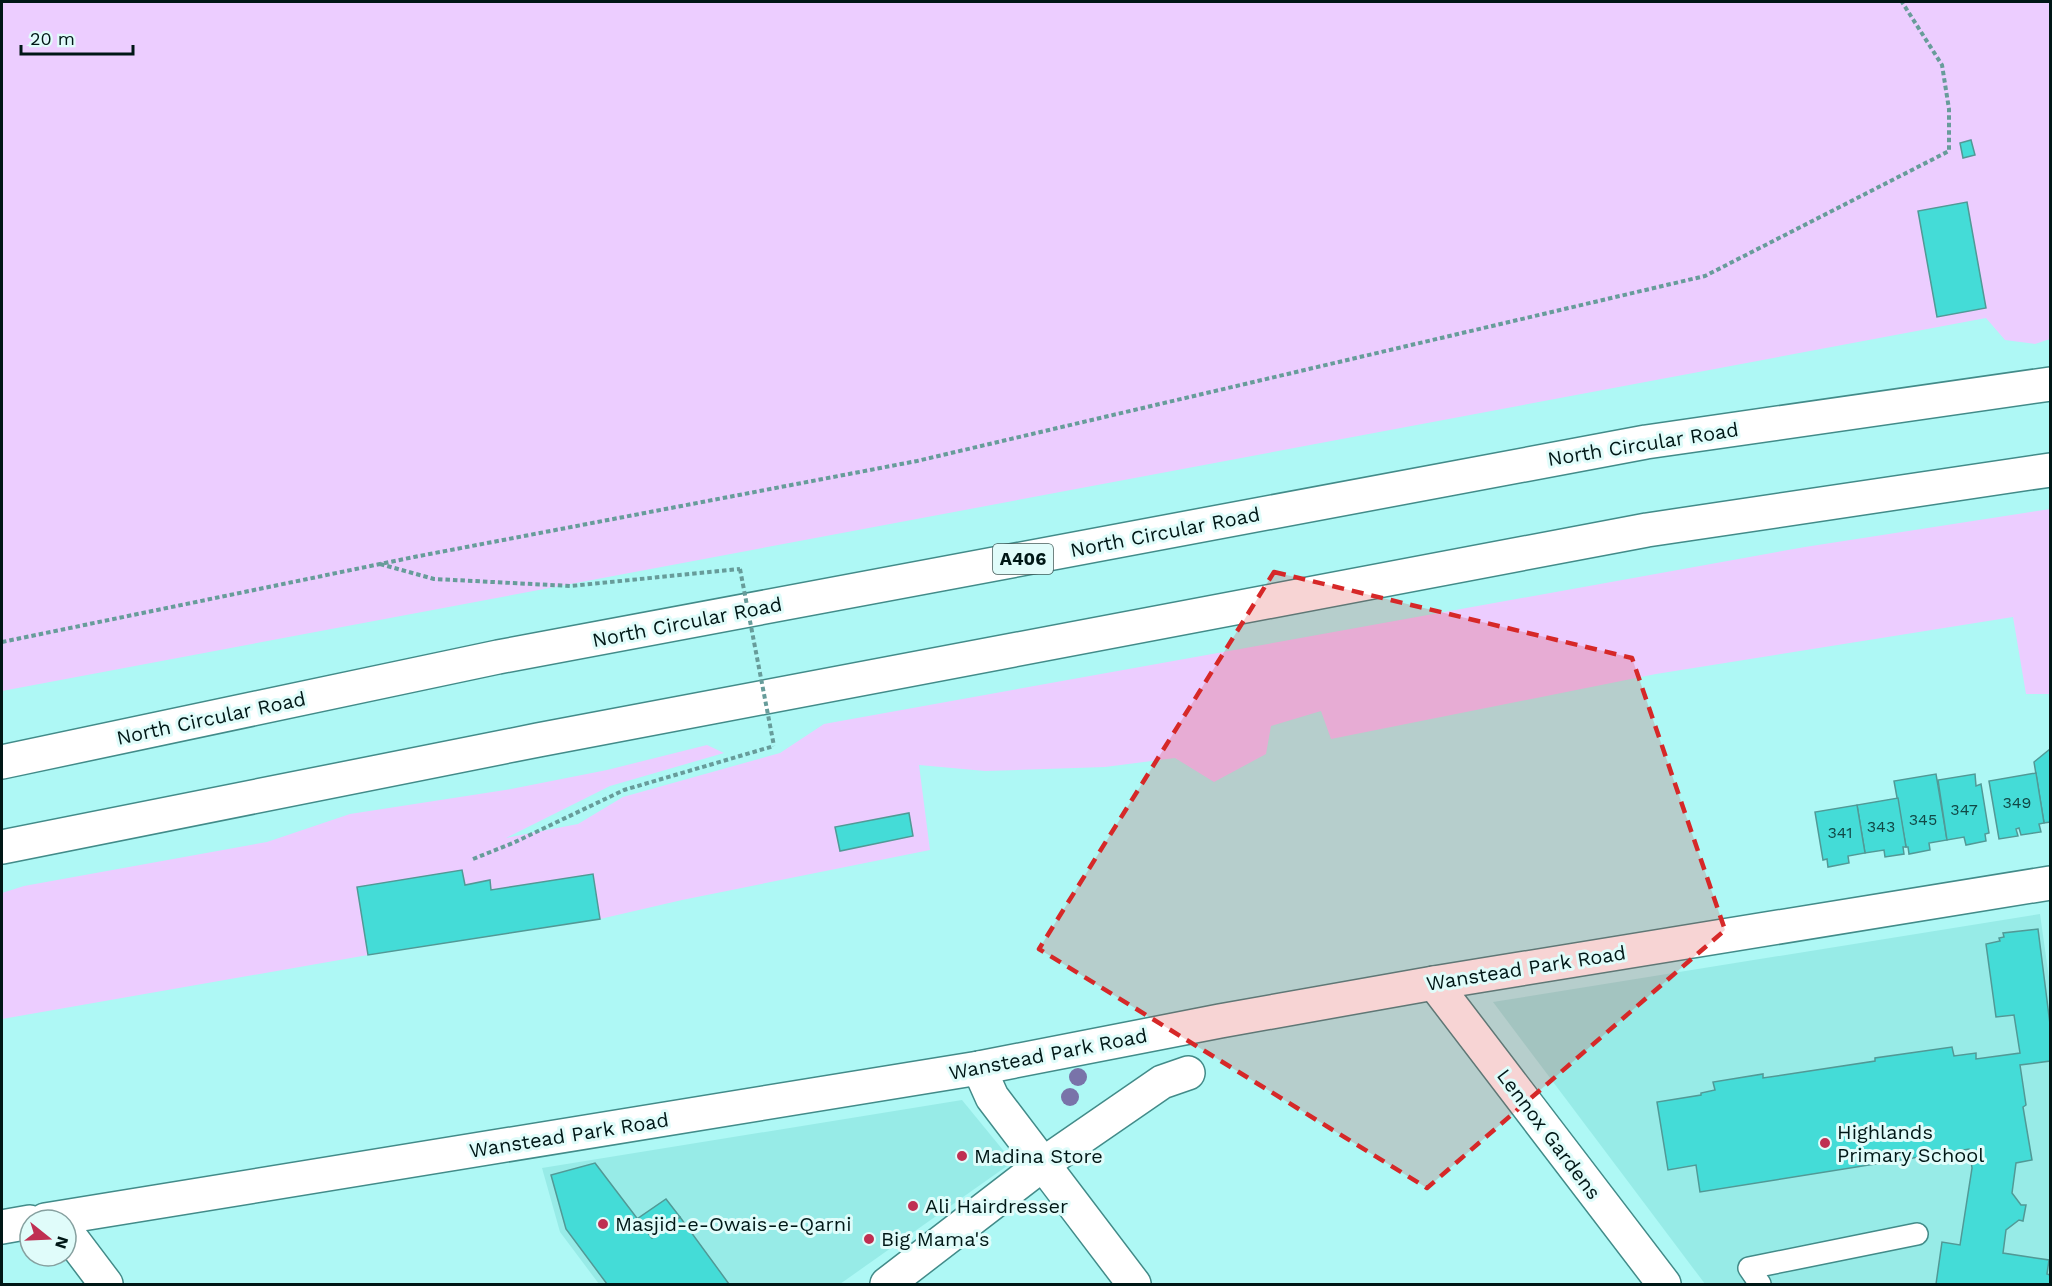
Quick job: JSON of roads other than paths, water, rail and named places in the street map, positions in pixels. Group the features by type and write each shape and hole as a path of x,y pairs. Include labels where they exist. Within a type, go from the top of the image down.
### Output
{"main road":[{"name":"North Circular Road","path":"2,762 498,657 1646,442 2050,384"},
{"path":"2,847 550,738 1647,530 2050,470"},
{"name":"Wanstead Park Road","path":"78,1218 979,1068 1220,1021 1434,983 2050,883"},
{"name":"Lennox Gardens","path":"1434,983 1664,1284"},
{"path":"979,1068 992,1097 1134,1284"},
{"path":"888,1284 1043,1164 1162,1082 1188,1073"},
{"name":"Wanstead Park Road","path":"2,1227 18,1225"},
{"path":"78,1252 106,1284"}],"lane":[{"path":"1760,1284 1749,1268 1917,1234"}],"place":[{"name":"Highlands Primary School","path":"1825,1143"},
{"name":"Madina Store","path":"962,1156"},
{"name":"Ali Hairdresser","path":"913,1206"},
{"name":"Masjid-e-Owais-e-Qarni","path":"603,1224"},
{"name":"Big Mama's","path":"869,1239"}]}
